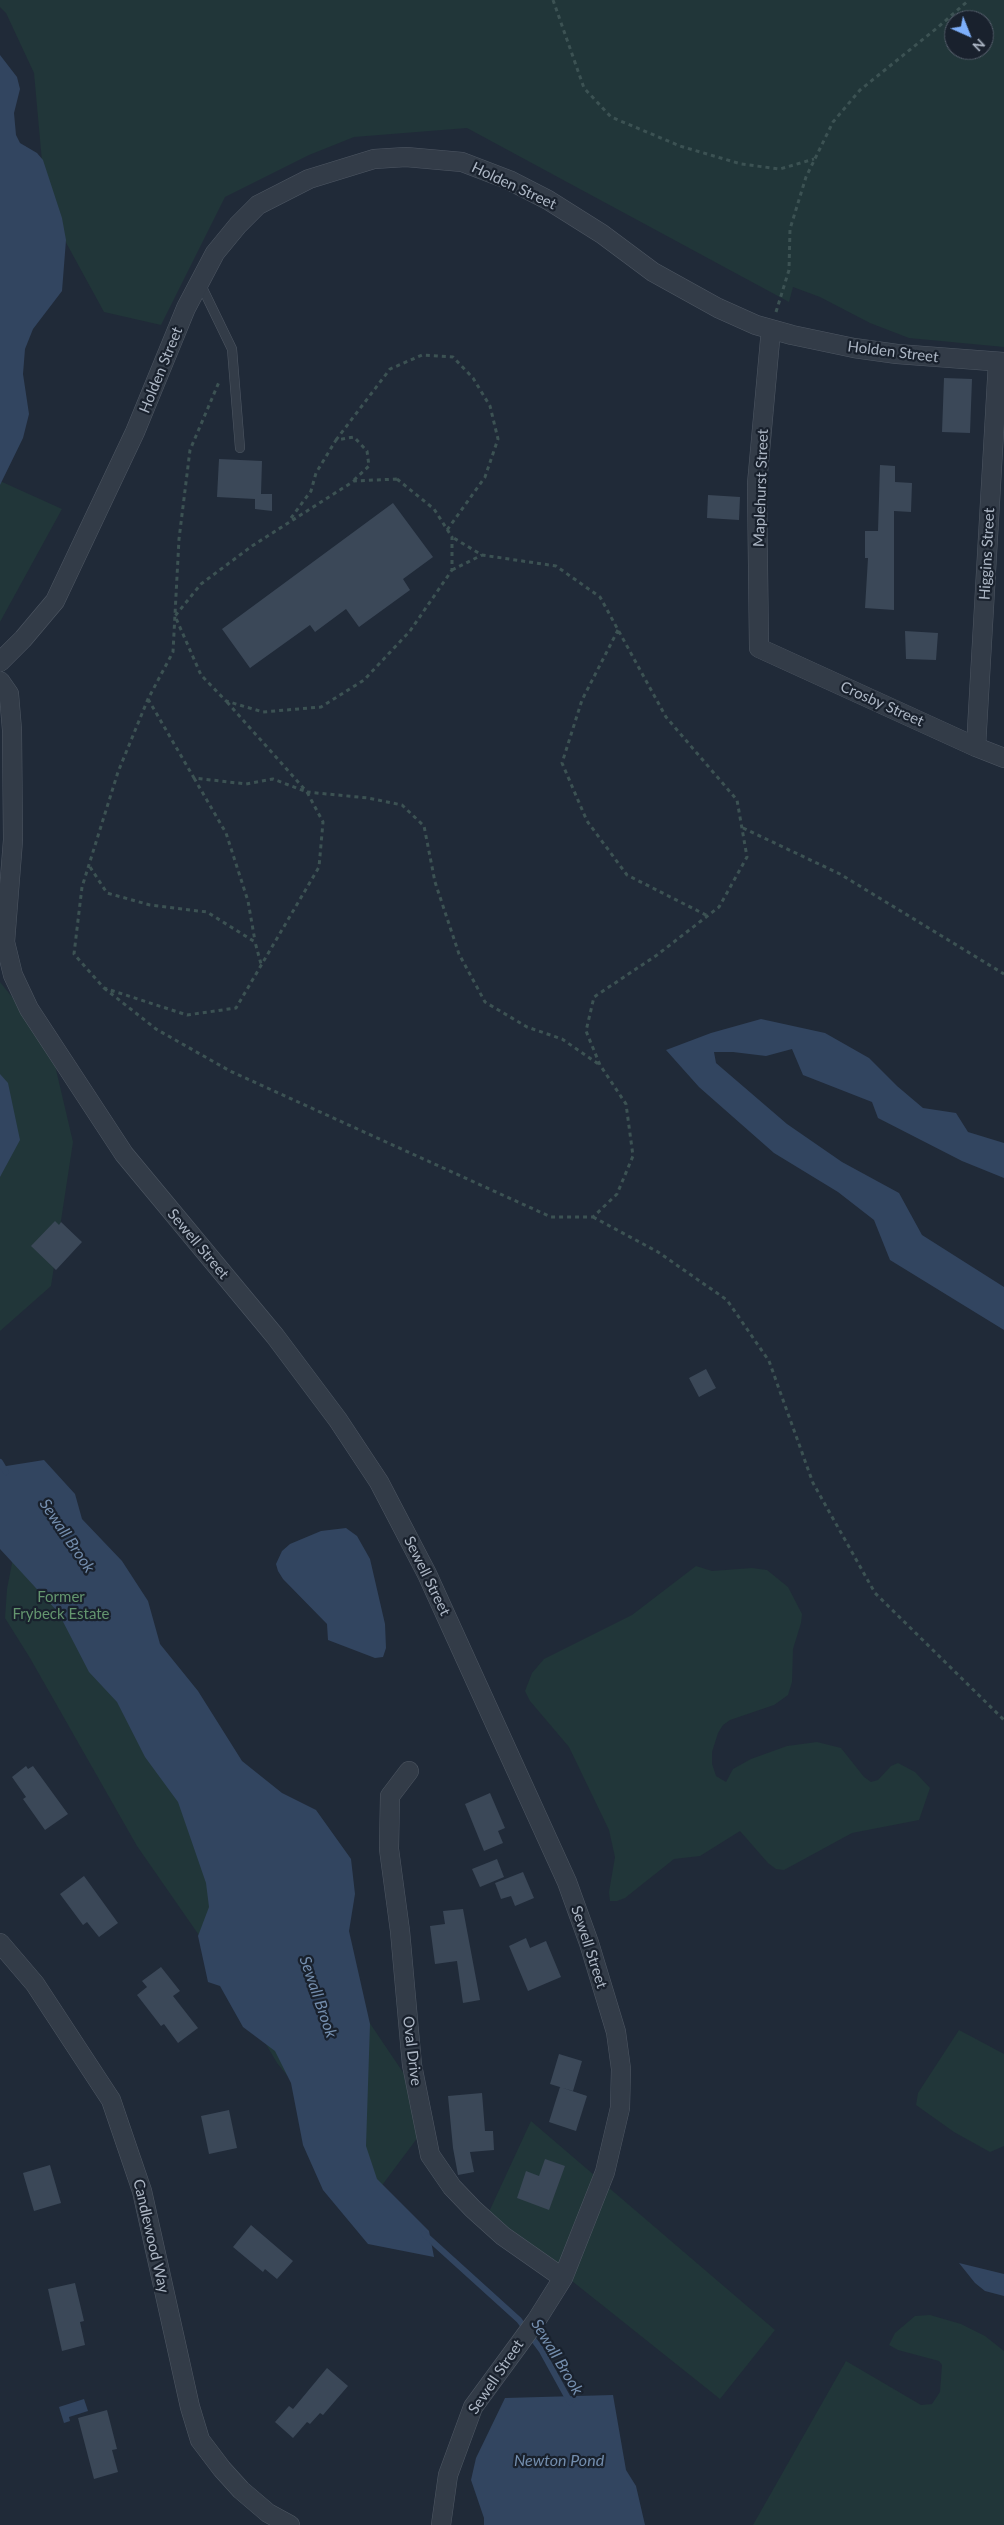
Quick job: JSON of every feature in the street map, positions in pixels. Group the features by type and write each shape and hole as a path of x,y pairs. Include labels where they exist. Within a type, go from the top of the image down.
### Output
{"street":[{"name":"Holden Street","path":"0,662 23,639 55,601 131,441 186,308 215,253 238,225 258,205 275,194 308,179 374,159 406,157 462,162 540,196 602,234 654,272 691,294 718,308 771,329 871,351 1001,362"},
{"name":"Maplehurst Street","path":"760,648 757,484 771,329"},
{"name":"Higgins Street","path":"976,747 1001,362"},
{"name":"Crosby Street","path":"760,648 1004,758"},
{"name":"Sewell Street","path":"0,680 9,694 12,730 13,840 5,942 13,975 29,1009 124,1154 275,1336 338,1420 378,1482 427,1574 567,1882 589,1943 616,2032 622,2069 620,2108 605,2172 563,2278 536,2321 473,2407 448,2475 441,2525"},
{"name":"Oval Drive","path":"409,1771 390,1796 389,1849 400,1931 412,2065 430,2155 452,2187 479,2215 503,2236 563,2278"},
{"name":"Candlewood Way","path":"0,1943 35,1984 111,2100 142,2191 190,2407 200,2440 222,2470 241,2490 268,2513 290,2525"}],"lane":[{"path":"199,281 232,349 240,448"}],"path":[{"path":"552,0 584,88 611,117 680,146 740,164 780,169 815,158"},
{"path":"771,329 789,270 790,229 806,177 833,122 860,90 969,0"},
{"path":"232,349 190,450 179,539 173,652 148,699 118,772 90,867 82,887 74,954 104,988 156,1029 230,1071 551,1217 594,1217 658,1252 727,1300 769,1361 813,1483 875,1593 1004,1720"},
{"path":"289,522 311,491 316,473 336,440 390,368 422,355 452,357 473,378 490,406 498,438 485,477 447,530"},
{"path":"175,616 200,584 252,546 354,481 369,466 367,451 354,437 336,440"},
{"path":"354,481 397,479 434,509 452,537 482,555 556,566 600,597 666,717 737,800 747,857 719,907 657,955 594,997 586,1031 600,1065 626,1104 633,1156 617,1194 594,1217"},
{"path":"452,537 452,570"},
{"path":"226,701 263,712 321,708 364,680 410,632 452,570 482,555"},
{"path":"104,988 187,1016 236,1008 319,867 323,822 307,792 201,675 175,616"},
{"path":"618,629 582,700 562,763 587,821 627,875 708,916"},
{"path":"148,699 226,833 248,901 255,942 262,964"},
{"path":"194,778 246,784 273,779 307,792 368,798 402,805 424,826 435,882 459,954 485,1002 527,1027 562,1039 600,1065"},
{"path":"742,828 840,874 1004,974"},
{"path":"90,867 107,893 150,905 207,912 255,942"}],"green space":[{"path":"0,0 1004,0 1004,347 909,338 870,323 820,297 793,287 789,302 467,128 354,137 309,155 225,197 161,325 104,312 46,206 34,73 6,13 0,7"},
{"path":"0,481 62,509 0,622"},
{"path":"0,982 50,1044 73,1142 51,1286 0,1331"},
{"name":"Former Frybeck Estate","path":"27,1538 281,1891 433,2117 380,2188 277,2063 221,1967 137,1846 30,1658 5,1618 7,1589 13,1558"},
{"path":"696,1566 712,1571 752,1568 767,1570 788,1587 802,1614 793,1649 792,1682 788,1695 774,1705 730,1720 723,1725 718,1733 712,1752 712,1764 716,1776 726,1782 733,1769 751,1759 787,1746 817,1742 841,1748 864,1777 871,1782 878,1780 891,1766 898,1763 915,1772 930,1788 919,1820 852,1833 784,1870 776,1869 768,1863 740,1831 700,1856 674,1859 625,1898 610,1901 609,1892 615,1857 609,1830 569,1747 530,1701 525,1691 532,1673 544,1659 632,1615"},
{"path":"959,2030 1004,2054 1004,2146 990,2152 954,2132 916,2105 918,2093"},
{"path":"531,2121 775,2330 720,2399 488,2214"},
{"path":"930,2315 961,2324 985,2336 1004,2351 1004,2525 753,2525 846,2361 921,2405 932,2404 940,2392 942,2365 939,2361 898,2350 889,2345 895,2333 915,2316"}],"water":[{"path":"0,55 17,77 20,89 14,113 16,135 20,143 37,153 43,160 62,218 66,240 62,291 33,329 25,349 23,374 29,414 23,438 0,485"},
{"path":"761,1019 825,1033 869,1058 897,1086 923,1108 956,1113 968,1132 1004,1143 1004,1178 962,1161 878,1118 872,1102 803,1075 792,1049 766,1056 714,1052 716,1063 787,1124 842,1162 899,1193 922,1235 1004,1287 1004,1330 890,1260 874,1220 838,1192 774,1153 699,1087 666,1050 711,1033"},
{"path":"0,1074 8,1083 20,1140 0,1177"},
{"path":"44,1460 75,1494 82,1519 122,1561 148,1601 160,1644 198,1691 242,1761 282,1793 316,1810 351,1859 355,1894 349,1931 370,2024 366,2146 377,2179 429,2231 434,2257 368,2244 323,2190 303,2145 291,2083 275,2051 243,2027 220,1986 208,1982 198,1936 209,1907 206,1883 178,1802 145,1757 117,1702 89,1672 58,1612 0,1549 0,1467"},
{"path":"346,1528 357,1536 370,1559 385,1624 386,1648 383,1657 375,1658 328,1640 327,1624 283,1579 278,1571 276,1564 282,1551 290,1544 321,1531"},
{"path":"959,2263 1004,2274 1004,2296 985,2291 975,2283"},
{"name":"Newton Pond","path":"613,2395 626,2470 636,2486 645,2525 484,2525 484,2518 471,2480 476,2458 505,2398"},
{"path":"84,2399 88,2411 69,2417 70,2421 64,2423 59,2407"}],"building":[{"path":"944,378 972,379 970,433 942,432"},
{"path":"219,459 262,461 261,494 272,494 272,511 255,509 255,499 217,497"},
{"path":"880,465 895,466 895,482 912,483 911,512 894,511 894,610 865,608 868,558 865,558 865,531 878,531"},
{"path":"708,495 740,497 739,520 707,518"},
{"path":"393,503 433,557 403,579 410,590 359,627 346,609 315,632 310,625 250,668 222,629"},
{"path":"905,631 938,633 936,660 906,659"},
{"path":"55,1221 59,1225 61,1222 82,1242 56,1270 31,1246"},
{"path":"706,1369 716,1388 699,1397 689,1378"},
{"path":"26,1766 28,1769 33,1766 68,1814 45,1830 23,1799 26,1797 12,1777"},
{"path":"490,1793 505,1828 498,1831 503,1843 484,1851 465,1804"},
{"path":"497,1859 504,1877 480,1887 472,1869"},
{"path":"523,1872 534,1898 515,1906 511,1896 501,1899 495,1883"},
{"path":"84,1876 118,1923 99,1937 87,1922 83,1925 60,1894"},
{"path":"463,1909 480,2000 463,2003 457,1961 435,1964 430,1926 445,1924 443,1911"},
{"path":"526,1938 530,1948 546,1941 561,1977 528,1991 509,1946"},
{"path":"161,1967 180,1991 173,1996 198,2028 178,2043 164,2024 161,2026 137,1995 147,1987 142,1981"},
{"path":"559,2054 582,2061 573,2091 550,2084"},
{"path":"560,2087 587,2096 576,2131 549,2122"},
{"path":"482,2093 485,2131 493,2131 494,2150 470,2152 474,2172 458,2175 453,2148 448,2096"},
{"path":"229,2110 237,2148 209,2154 201,2116"},
{"path":"545,2159 565,2166 549,2210 517,2198 526,2171 539,2176"},
{"path":"50,2165 61,2203 34,2211 23,2173"},
{"path":"251,2225 293,2261 277,2279 265,2269 263,2272 233,2247"},
{"path":"75,2283 84,2321 80,2322 85,2345 62,2351 48,2289"},
{"path":"327,2368 348,2386 323,2415 320,2413 310,2424 307,2422 293,2438 275,2422 289,2406 293,2409"},
{"path":"107,2410 117,2449 112,2450 118,2472 94,2479 78,2418"}],"waterway":[{"name":"Sewall Brook","path":"0,1462 6,1472"},
{"name":"Sewall Brook","path":"424,2234 519,2320 542,2351 570,2402"}]}
